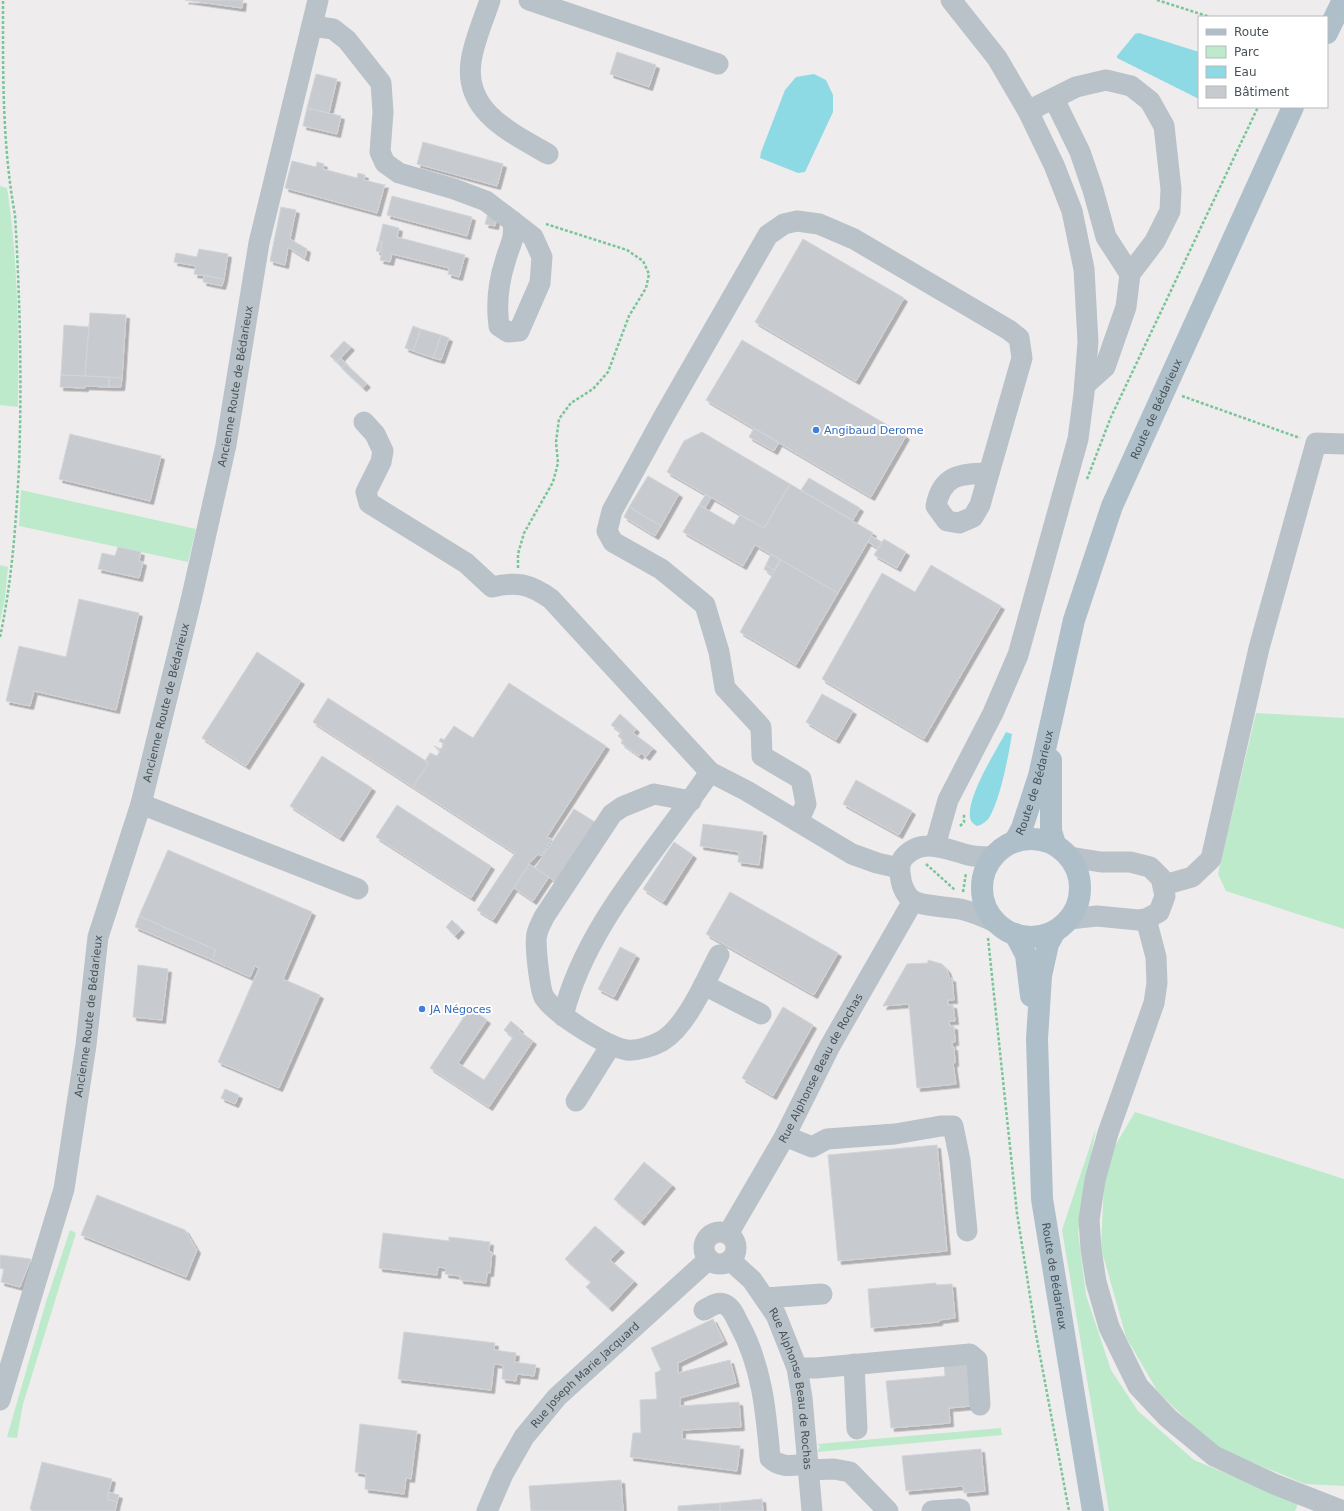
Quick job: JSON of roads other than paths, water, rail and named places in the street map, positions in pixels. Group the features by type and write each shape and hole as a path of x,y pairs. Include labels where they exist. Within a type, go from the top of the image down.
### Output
{"main road":[{"path":"1328,31 1342,0"},
{"name":"Route de Bédarieux","path":"1015,841 1022,828 1039,776 1074,620 1109,514 1293,108"},
{"name":"Route de Bédarieux","path":"1051,722 1051,831 1062,851"},
{"path":"1028,839 1042,840 1062,851 1077,868 1080,881 1080,894 1076,908 1062,925 1042,936 1028,937 1000,930 988,911 983,898 982,884 986,870 993,857 1002,848 1015,841 1028,839"},
{"name":"Route de Bédarieux","path":"1062,925 1048,944 1041,976 1037,1039 1042,1199 1093,1511"},
{"name":"Route de Bédarieux","path":"1000,930 1026,955 1037,1039"}],"street":[{"name":"Ancienne Route de Bédarieux","path":"0,1400 64,1190 86,1045 98,937 140,804 192,596 226,445 259,242 318,0"},
{"path":"490,0 471,62 472,89 482,109 507,130 548,154"},
{"path":"529,0 718,64"},
{"path":"936,846 948,800 993,712 1018,655 1076,446 1085,385 1088,342 1084,269 1072,211 1054,165 1028,111 997,58 951,0"},
{"path":"312,26 333,29 347,40 381,83 383,112 380,152 385,163 399,173 454,189 486,201 513,221"},
{"path":"1028,111 1076,87 1106,80 1132,86 1150,101 1164,126 1171,189 1170,211 1155,241 1130,274 1126,307 1105,366 1085,385"},
{"path":"1054,99 1080,152 1093,190 1106,238 1130,274"},
{"path":"798,822 806,804 801,779 762,756 762,727 725,688 720,652 705,605 661,569 613,542 607,530 612,511 768,235 784,224 797,221 819,224 854,239 1009,330 1019,338 1022,358 989,473"},
{"path":"364,422 375,434 383,451 381,462 366,492 368,503 466,563 492,586 506,583 519,584 536,588 551,599 710,772 852,854 877,863 899,868"},
{"path":"1164,885 1192,876 1211,859 1259,648 1316,443 1344,444"},
{"path":"563,1016 569,990 591,942 625,890 691,801 710,772"},
{"path":"691,801 654,794 622,807 612,814 544,917 536,935 539,978 544,996 563,1016 611,1045 628,1050 646,1048 662,1041 673,1033 695,1002 719,955"},
{"path":"140,804 358,889"},
{"path":"993,857 969,855 952,849 936,846 911,850 904,858 899,868 903,889 913,901 962,909 980,914 1000,930"},
{"path":"1062,851 1101,862 1130,862 1150,867 1156,872 1164,885 1165,896 1159,912 1146,919 1125,919 1097,916 1062,925"},
{"name":"Rue Alphonse Beau de Rochas","path":"728,1234 785,1136 830,1046 913,901"},
{"path":"1146,919 1156,957 1157,983 1154,1003 1108,1133 1095,1180 1089,1220 1091,1249 1096,1282 1109,1327 1138,1386 1168,1418 1214,1456 1274,1484 1343,1511"},
{"path":"704,985 761,1014"},
{"path":"576,1101 611,1045"},
{"path":"785,1136 812,1147 827,1139 895,1134 941,1126 953,1126 960,1160 967,1231"},
{"path":"717,1232 728,1234 732,1238 736,1250 730,1260 719,1264 709,1259 704,1249 707,1238 717,1232"},
{"name":"Rue Joseph Marie Jacquard","path":"487,1511 503,1474 524,1437 557,1397 709,1259"},
{"name":"Rue Alphonse Beau de Rochas","path":"730,1260 752,1280 776,1314 797,1368 802,1398 812,1511"},
{"path":"765,1298 822,1294"},
{"path":"704,1310 716,1304 724,1304 732,1311 747,1337 763,1388 770,1458 775,1463 782,1466 834,1469 850,1472 888,1511"},
{"path":"797,1368 970,1354 977,1360 980,1405"},
{"path":"854,1364 857,1429"},
{"path":"932,1511 960,1508"}],"water":[{"path":"1139,33 1198,52 1198,98 1117,58 1135,34"},
{"path":"814,74 826,80 833,95 833,112 805,172 798,173 760,158 785,90 796,77"},
{"path":"1006,732 1012,734 1006,766 997,799 989,818 977,826 970,818 970,808 973,798 983,774"}],"place":[{"name":"Angibaud Derome","path":"816,430"},
{"name":"JA Négoces","path":"422,1009"}]}
